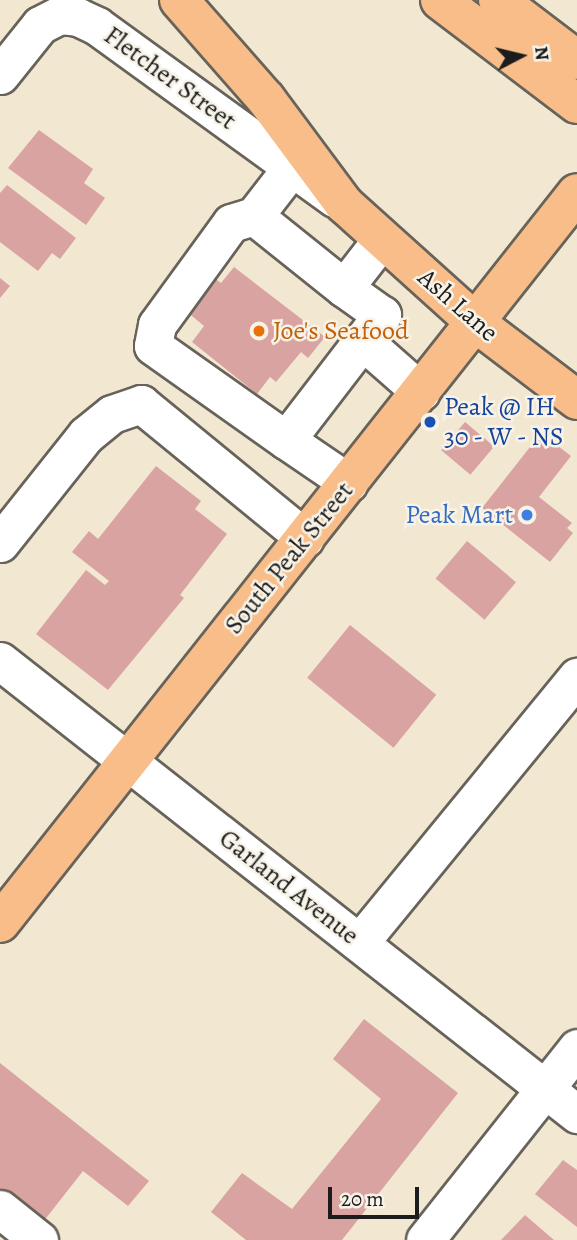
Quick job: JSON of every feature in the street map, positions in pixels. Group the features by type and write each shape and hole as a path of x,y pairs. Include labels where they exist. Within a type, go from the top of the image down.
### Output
{"main road":[{"name":"Ash Lane","path":"178,0 266,99 344,204 476,323 577,400"},
{"path":"440,0 568,82"},
{"path":"498,0 568,82"},
{"path":"527,0 577,40"},
{"name":"South Peak Street","path":"0,923 126,760 577,193"}],"street":[{"name":"Fletcher Street","path":"0,75 40,25 60,15 97,26 344,204"},
{"path":"292,167 254,216 231,223 157,325 153,346 349,483"},
{"path":"254,216 382,315 286,440"},
{"path":"344,288 382,239"},
{"path":"363,341 421,392"},
{"path":"0,543 86,435 112,414 141,404 304,538"},
{"name":"Garland Avenue","path":"0,661 577,1114"},
{"path":"360,942 577,677"},
{"path":"425,1240 577,1048"},
{"path":"0,1209 40,1240"}],"building":[{"path":"39,130 93,169 84,183 105,198 86,225 8,168"},
{"path":"7,185 76,238 60,259 52,253 38,271 0,242 0,193"},
{"name":"Joe's Seafood","path":"234,267 325,337 308,358 301,352 276,382 270,377 257,394 192,342 204,326 186,311 213,277 221,283"},
{"path":"0,278 10,286 0,298"},
{"name":"Peak Mart","path":"465,422 494,446 470,475 441,450"},
{"name":"Peak Mart","path":"541,433 571,456 539,497 572,523 567,528 573,533 550,562 482,508"},
{"path":"156,466 201,501 195,509 227,534 180,595 184,598 108,690 36,634 86,570 105,585 109,581 72,552 89,531 98,539"},
{"path":"467,541 516,582 485,620 436,579"},
{"path":"350,625 436,695 393,748 307,678"},
{"path":"364,1019 458,1093 342,1240 246,1240 211,1212 242,1173 292,1209 381,1099 333,1059"},
{"path":"0,1063 149,1181 128,1206 83,1171 43,1222 0,1189"},
{"path":"563,1160 577,1170 577,1227 535,1194"},
{"path":"525,1215 554,1240 501,1240"}],"place":[{"name":"Joe's Seafood","path":"259,331"},
{"name":"Peak @ IH 30 - W - NS","path":"430,422"},
{"name":"Peak Mart","path":"527,515"}]}
